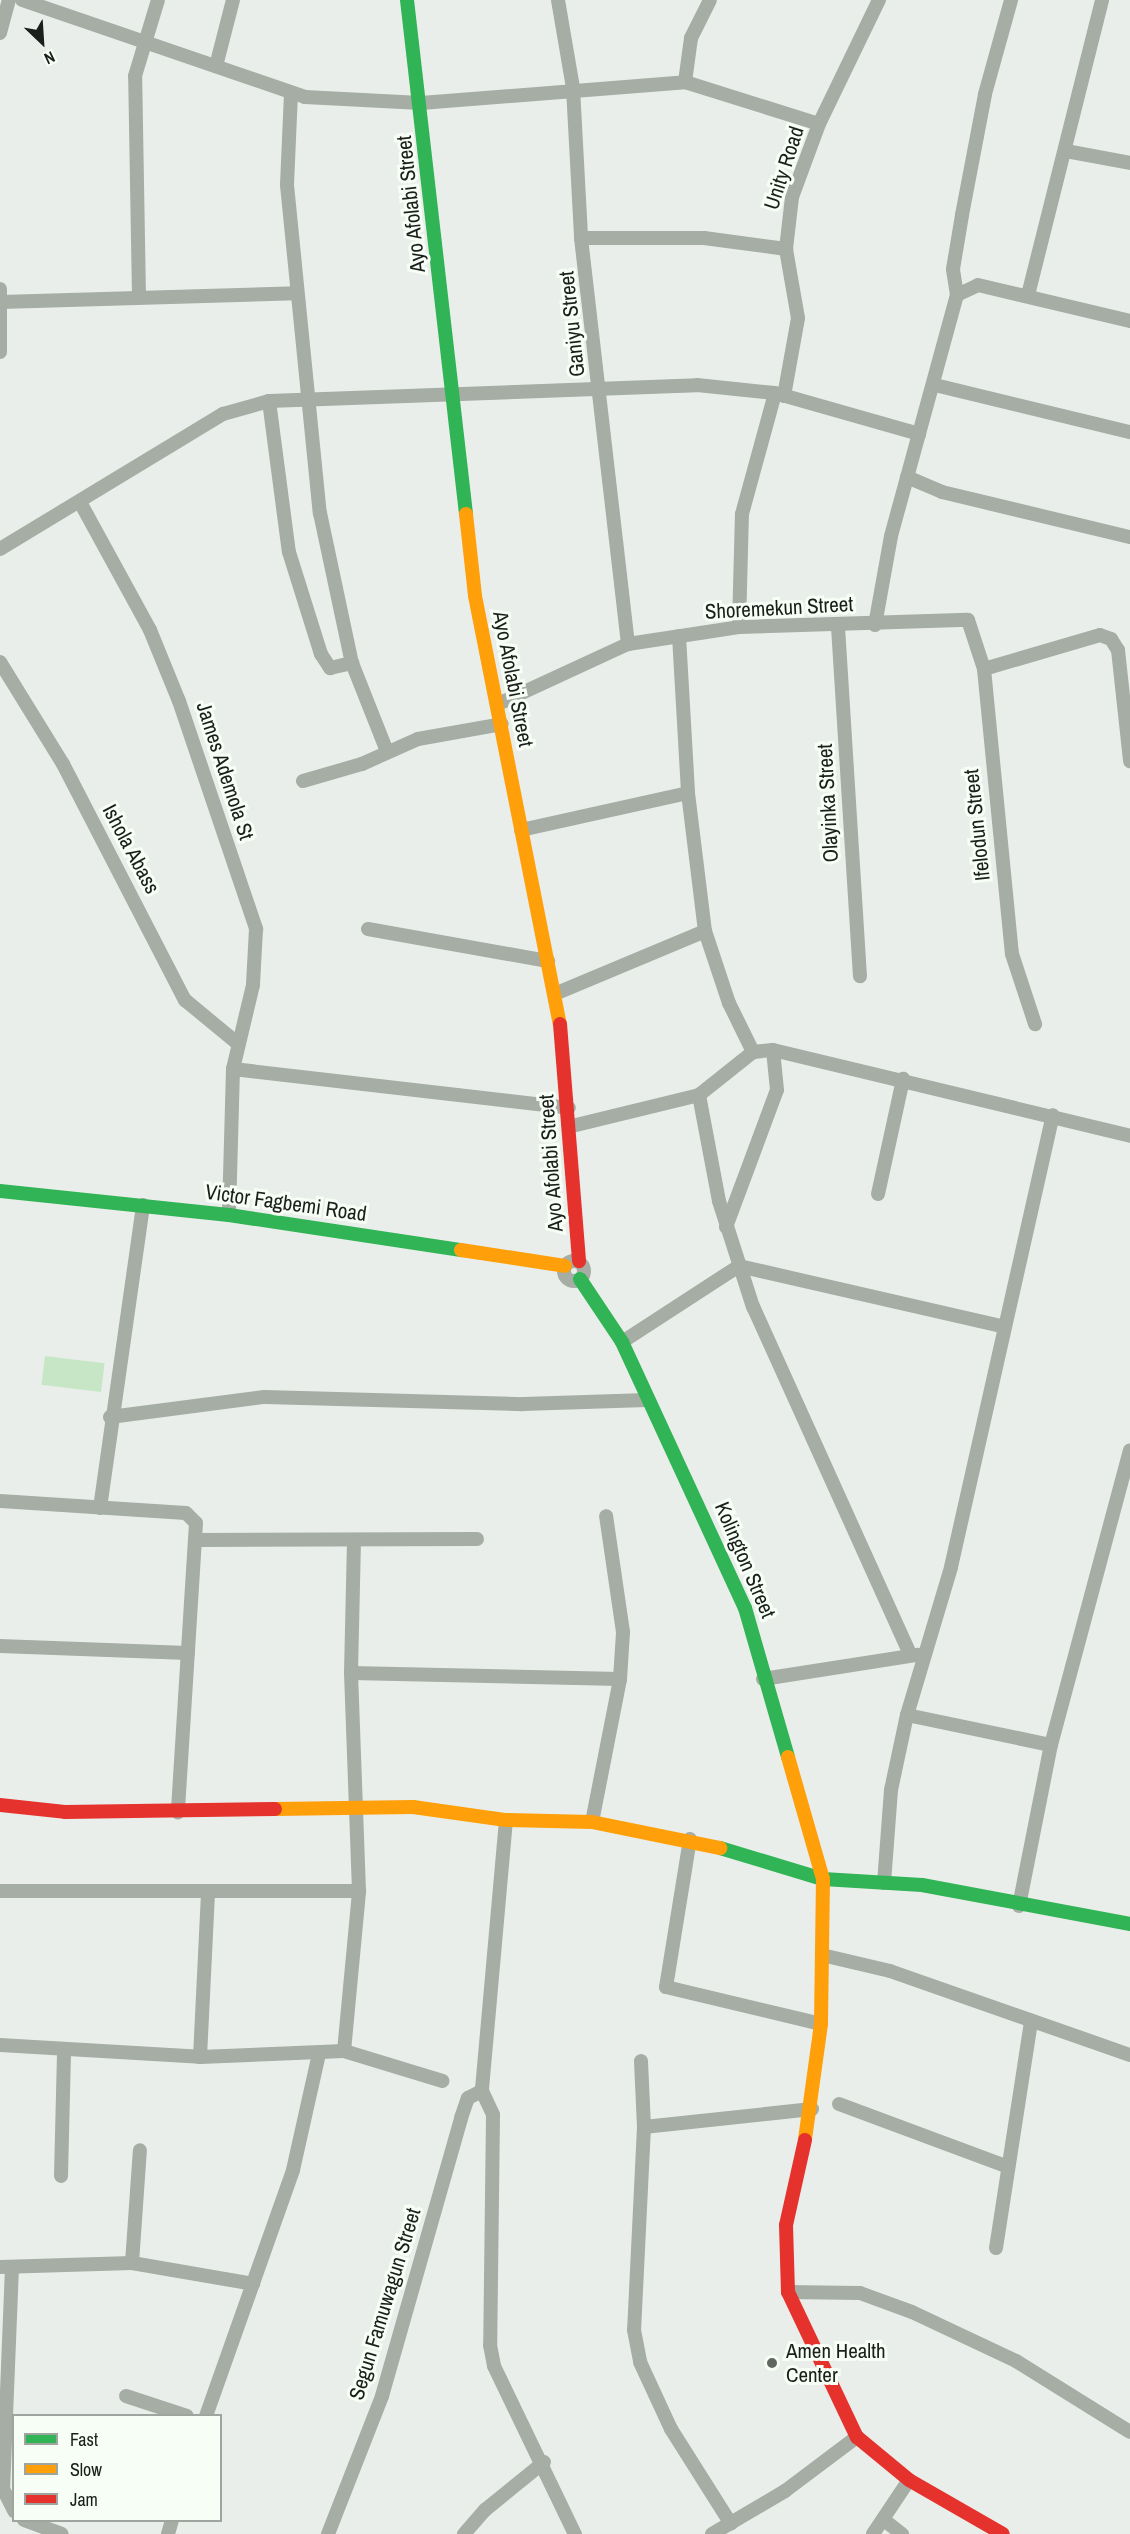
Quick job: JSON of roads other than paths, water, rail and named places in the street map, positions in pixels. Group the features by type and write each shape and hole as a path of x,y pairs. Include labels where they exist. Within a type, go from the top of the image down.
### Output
{"street":[{"path":"0,33 9,0"},
{"path":"22,0 291,93 421,103 573,88 685,82 819,124"},
{"path":"139,297 133,109 135,75 158,0"},
{"path":"216,66 232,0"},
{"name":"Ayo Afolabi Street","path":"407,0 421,103 475,596 548,961 557,993 572,1126 579,1261"},
{"name":"Ganiyu Street","path":"558,0 573,88 581,238 628,644"},
{"path":"685,82 691,38 710,0"},
{"name":"Unity Road","path":"739,627 742,513 780,395 798,318 786,249 792,197 819,124 879,0"},
{"path":"875,625 907,477 935,385 957,295 953,269 962,216 985,94 1011,0"},
{"path":"1028,295 1066,151 1102,0"},
{"path":"291,93 285,136 296,293 320,513 352,663 386,749"},
{"path":"1066,151 1130,163"},
{"path":"581,238 704,238 786,249"},
{"path":"957,295 978,285 1130,321"},
{"path":"0,289 0,352"},
{"path":"1,302 296,293"},
{"path":"0,549 223,414 269,401 453,391 697,385 780,395 919,434"},
{"path":"935,385 1130,432"},
{"path":"269,401 289,552 321,654 330,668 352,663"},
{"path":"907,477 942,492 1130,537"},
{"name":"James Ademola St","path":"80,502 150,630 179,701 256,929 253,985 237,1043 233,1069 230,1215"},
{"name":"Shoremekun Street","path":"498,704 628,644 739,627 838,627 968,620"},
{"name":"Ifelodun Street","path":"968,620 984,669 1012,954 1035,1024"},
{"name":"Olayinka Street","path":"838,627 860,976"},
{"path":"984,669 1100,635 1111,639 1118,650 1130,761"},
{"path":"679,636 688,793 705,931 729,1003 753,1052"},
{"name":"Ishola Abass","path":"0,663 63,764 185,1000 237,1043"},
{"path":"303,781 362,765 386,749 502,724"},
{"path":"521,830 688,793"},
{"path":"368,929 548,961"},
{"path":"557,993 705,931"},
{"path":"726,1227 777,1090 773,1050"},
{"path":"572,1126 699,1095 753,1052 773,1050 1053,1115 1130,1136"},
{"path":"233,1069 569,1108"},
{"path":"878,1194 903,1079"},
{"path":"699,1095 726,1227 739,1266 916,1655"},
{"path":"884,1883 891,1790 907,1715 916,1655 951,1567 1002,1326 1053,1115"},
{"name":"Victor Fagbemi Road","path":"0,1191 230,1215 565,1266"},
{"path":"100,1508 110,1417 143,1205"},
{"path":"579,1261 585,1270 580,1279 565,1276 565,1266 579,1261"},
{"path":"622,1342 739,1266 1002,1326"},
{"name":"Kolington Street","path":"580,1279 622,1342 682,1477 694,1490 745,1608 763,1679 823,1879 821,2024 812,2109 786,2225 788,2292 805,2337 857,2437"},
{"path":"110,1417 265,1397 524,1404 647,1400"},
{"path":"1019,1906 1051,1745 1130,1450"},
{"path":"0,1502 186,1513 196,1523 198,1540 178,1812"},
{"path":"592,1821 620,1679 623,1632 606,1516"},
{"path":"198,1540 354,1542 477,1539"},
{"path":"344,2051 359,1891 351,1673 354,1542"},
{"path":"0,1646 188,1653"},
{"path":"763,1679 916,1655"},
{"path":"351,1673 620,1679"},
{"path":"907,1715 1051,1745"},
{"path":"0,1805 65,1812 413,1807 506,1820 592,1821 690,1839 823,1879 943,1889 1019,1906 1130,1924"},
{"path":"506,1820 482,2091 493,2115 489,2305 494,2366 544,2463 576,2534"},
{"path":"690,1839 666,1988 821,2024"},
{"path":"0,1891 359,1891"},
{"path":"200,2057 208,1891"},
{"path":"822,1955 890,1971 1130,2055"},
{"path":"996,2248 1031,2021"},
{"path":"0,2045 200,2057 319,2054 344,2051 443,2081"},
{"path":"61,2176 64,2049"},
{"path":"206,2414 293,2170 319,2054"},
{"path":"641,2061 644,2127 634,2330 640,2362 670,2428 731,2524"},
{"name":"Segun Famuwagun Street","path":"328,2534 382,2396 460,2118 468,2098 482,2091"},
{"path":"839,2104 1008,2167"},
{"path":"644,2127 812,2109"},
{"path":"132,2263 140,2150"},
{"path":"12,2507 3,2489 6,2267 132,2263 253,2284"},
{"path":"788,2292 860,2293 912,2312 1016,2361 1130,2432"},
{"path":"126,2397 184,2414"},
{"path":"712,2534 731,2524 857,2437 909,2480 1003,2534"},
{"path":"464,2534 485,2510 544,2463"},
{"path":"873,2534 909,2480"},
{"path":"884,2520 902,2534"},
{"path":"29,2522 62,2534"}],"place":[{"name":"Amen Health Center","path":"772,2363"}]}
